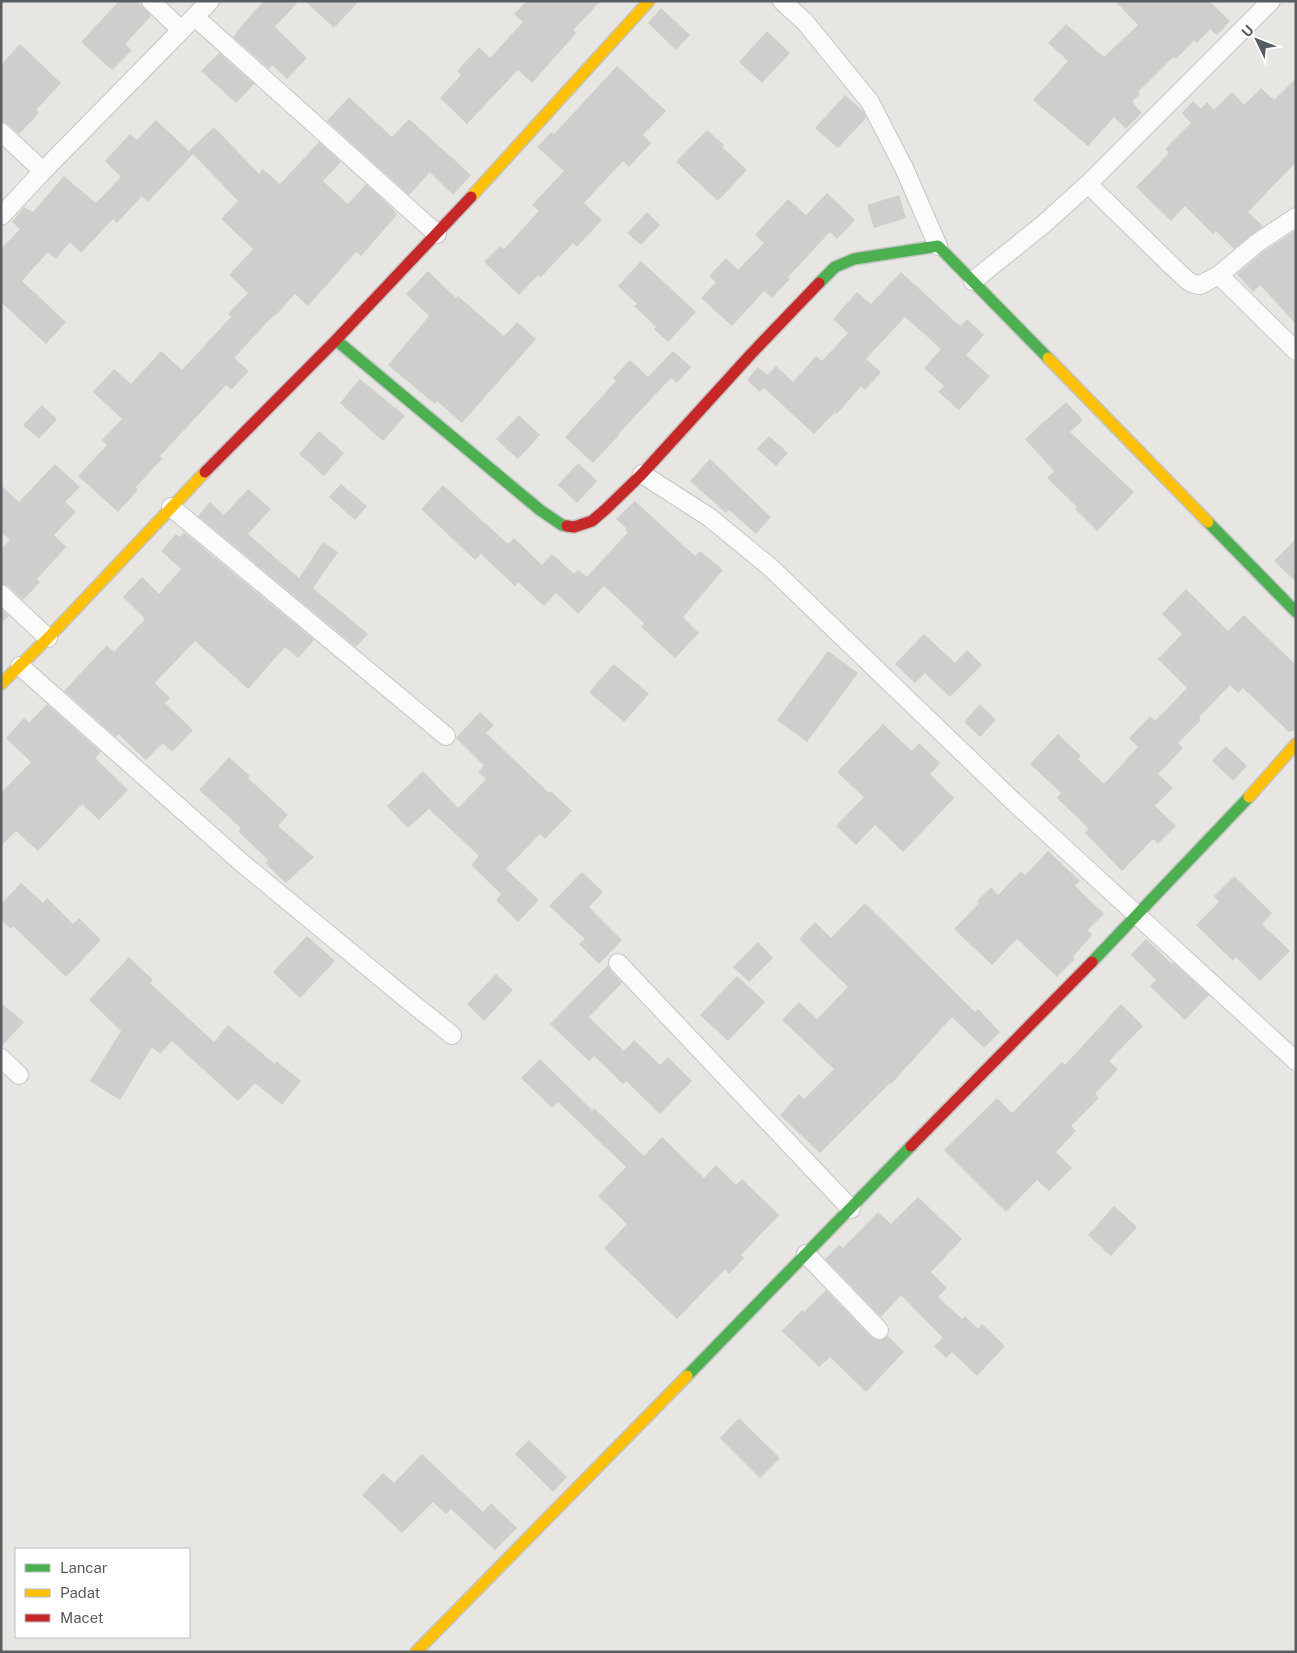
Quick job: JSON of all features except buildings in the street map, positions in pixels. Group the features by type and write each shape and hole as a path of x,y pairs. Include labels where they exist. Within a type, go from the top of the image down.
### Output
{"street":[{"path":"151,1 182,30"},
{"path":"1,216 43,170 210,1"},
{"path":"1,684 48,638 171,507 336,340 436,234 649,1"},
{"path":"782,1 805,22 870,102 904,168 938,246 1296,612"},
{"path":"973,281 1045,223 1088,184 1271,1"},
{"path":"195,17 436,234"},
{"path":"1,132 43,170"},
{"path":"1088,184 1188,281 1200,285 1220,276 1256,242 1296,217"},
{"path":"336,340 533,504 562,525 574,527 592,521 642,474 752,353 834,267 854,259 938,246"},
{"path":"1220,276 1296,351"},
{"path":"642,474 709,518 770,567 1015,803 1296,1062"},
{"path":"171,507 446,736"},
{"path":"1,594 48,638"},
{"path":"20,666 242,863 452,1035"},
{"path":"416,1652 1137,916 1240,807 1296,744"},
{"path":"618,963 851,1209"},
{"path":"1,1058 19,1075"},
{"path":"806,1254 878,1330"}],"traffic: fast":[{"path":"819,283 835,267 854,259 938,246 1048,358"},
{"path":"336,340 540,510 562,525 567,526"},
{"path":"1208,522 1296,612"},
{"path":"1092,962 1249,797"},
{"path":"687,1376 911,1146"}],"traffic: slow":[{"path":"471,197 649,1"},
{"path":"1048,358 1208,522"},
{"path":"1,684 48,638 205,472"},
{"path":"1249,797 1296,744"},
{"path":"416,1652 687,1376"}],"traffic: jam":[{"path":"205,472 336,340 471,197"},
{"path":"567,526 574,527 592,521 606,509 642,474 752,353 819,283"},
{"path":"911,1146 1092,962"}]}
